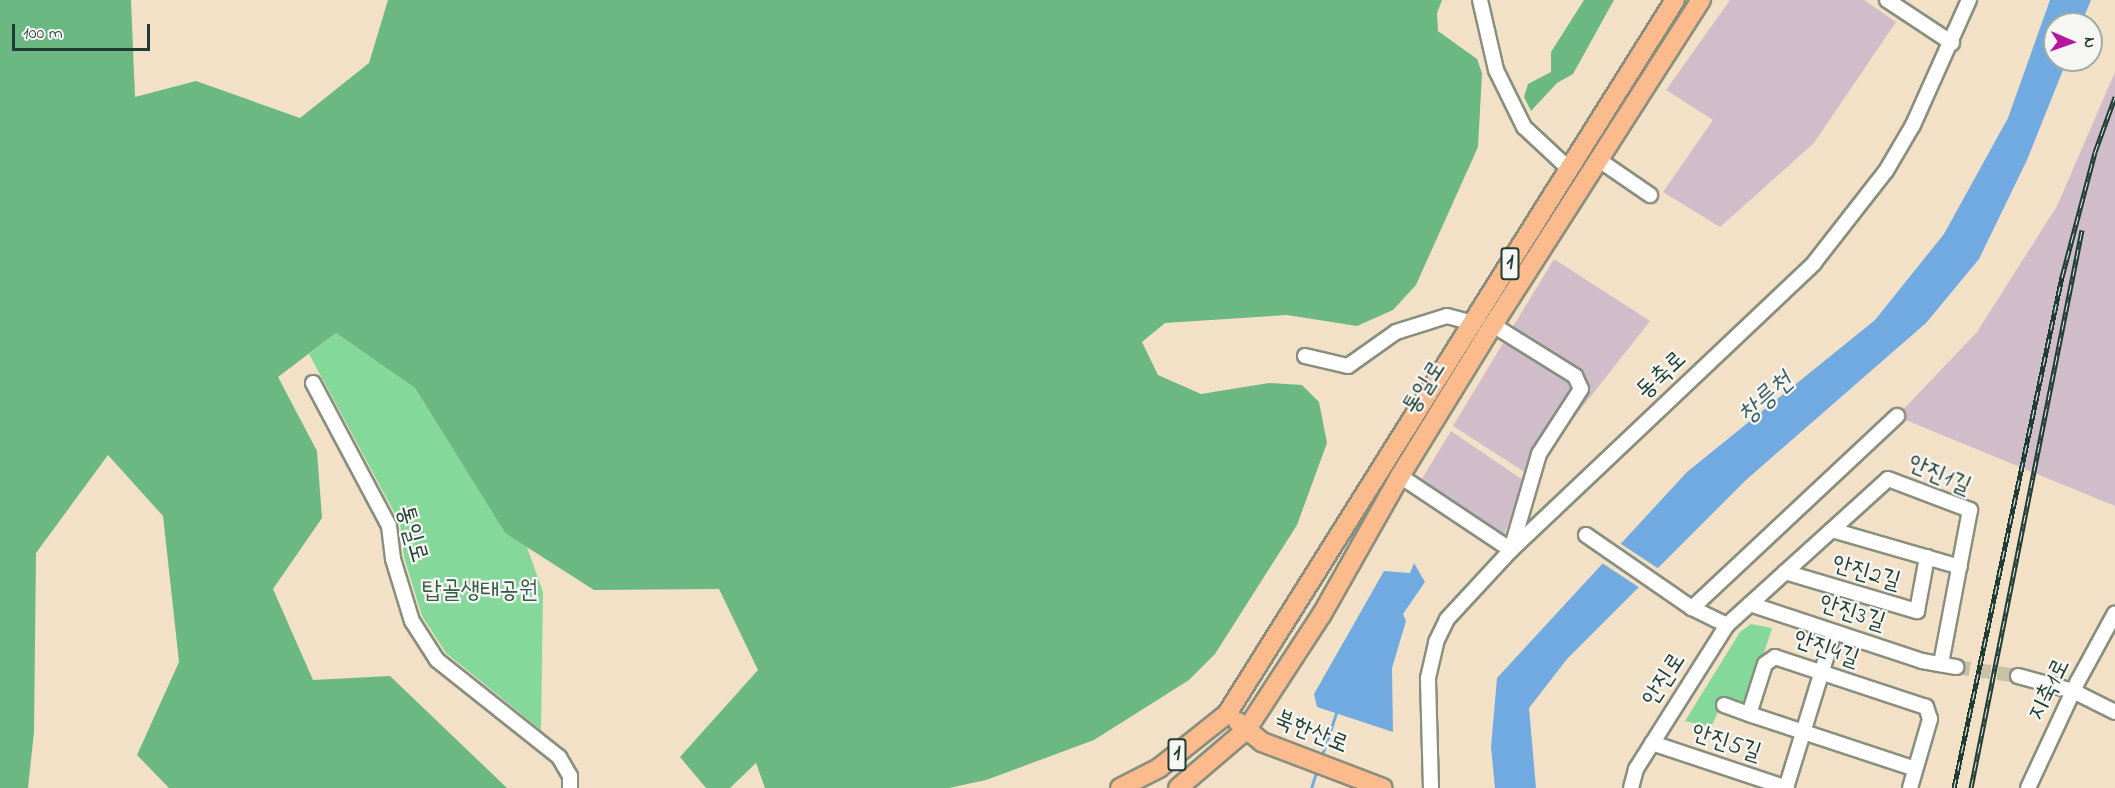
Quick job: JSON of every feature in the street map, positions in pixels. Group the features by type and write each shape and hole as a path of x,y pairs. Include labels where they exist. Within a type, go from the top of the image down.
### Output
{"main road":[{"path":"1635,63 1667,0"},
{"name":"통일로","path":"1120,788 1159,768 1227,714 1675,0"},
{"name":"통일로","path":"1178,788 1247,729 1322,614 1400,476 1493,325 1701,0"},
{"path":"1652,79 1715,0"},
{"name":"북한산로","path":"1227,714 1262,742 1383,788"}],"street":[{"path":"1480,0 1496,70 1524,127 1569,168"},
{"path":"1887,0 1952,43"},
{"name":"동축로","path":"1431,788 1428,678 1436,642 1448,619 1465,597 1511,550 1814,263 1886,171 1913,125 1952,43 1969,0"},
{"path":"1599,160 1650,195"},
{"path":"1305,356 1348,366 1396,332 1447,316 1474,323"},
{"path":"1400,476 1511,550 1539,454 1581,389 1575,376 1493,325"},
{"name":"통일로","path":"313,383 389,526 393,559 412,621 437,660 559,757 570,777 570,788"},
{"path":"1692,608 1897,416"},
{"name":"안진1길","path":"1750,604 1888,479 1970,510 1941,664"},
{"name":"안진2길","path":"1832,530 1960,567"},
{"path":"1590,538 1692,608 1727,625"},
{"name":"안진2길","path":"1785,572 1917,612 1927,557"},
{"name":"안진3길","path":"1750,604 1834,632 1956,667"},
{"name":"안진로","path":"1630,788 1636,769 1727,625 1750,604"},
{"name":"지축1로","path":"2028,788 2073,691 2115,613"},
{"path":"1786,788 1834,632"},
{"name":"안진4길","path":"1749,714 1765,664 1775,657 1821,674 1926,706 1930,719 1915,769"},
{"path":"2018,676 2073,691 2115,712"},
{"path":"1724,705 1915,769 1910,788"},
{"name":"안진5길","path":"1652,743 1786,788"}],"shaded area":[{"path":"1730,0 1864,0 1896,22 1814,143 1720,227 1663,192 1713,120 1666,90"},
{"path":"2115,72 2115,506 1903,419 1899,414 1977,332 2057,206"},
{"path":"1554,259 1650,321 1529,475 1453,426"},
{"path":"1451,431 1523,480 1503,539 1420,482"}],"green space":[{"path":"0,0 131,0 135,97 196,81 300,118 369,63 388,0 1442,0 1437,13 1438,31 1477,59 1482,73 1478,147 1416,285 1393,310 1357,326 1287,315 1165,323 1142,342 1158,375 1201,394 1269,383 1302,385 1319,402 1327,443 1297,525 1215,654 1189,680 1094,740 986,780 949,788 765,788 756,763 730,788 706,788 680,757 758,670 719,589 594,590 505,533 415,388 336,333 278,377 317,451 322,518 273,589 313,680 390,676 507,788 169,788 137,755 179,662 163,516 108,455 36,553 34,732 28,788 0,788"},
{"path":"1584,0 1614,0 1573,74 1557,83 1531,111 1524,97 1528,84 1551,72 1551,52"},
{"name":"탑골생태공원","path":"336,333 415,388 505,533 527,547 543,592 541,730 446,653 422,616 404,557 400,523 309,354"},
{"path":"1751,624 1772,628 1746,708 1723,701 1711,727 1685,721 1740,632"}],"water":[{"path":"2050,0 2091,0 2086,12 2046,12"},
{"path":"2043,20 2043,72 2062,72 2027,160 1979,259 1926,323 1746,480 1567,659 1529,708 1536,788 1495,788 1491,747 1497,678 1687,472 1875,320 1944,234 2008,118"},
{"path":"1414,563 1425,582 1403,614 1406,621 1392,668 1393,732 1317,707 1314,694 1384,571 1410,573"}],"pier":[{"path":"1618,542 1659,569 1640,588 1599,561"}],"waterway":[{"path":"1321,758 1336,713"},
{"path":"1311,788 1317,770"}],"tunnel":[{"path":"1956,667 2018,676"}],"railway":[{"path":"1954,788 2062,277 2095,152 2115,97"},
{"path":"1971,788 2082,230"}],"water label":[{"name":"창릉천","path":"1767,400"}]}
